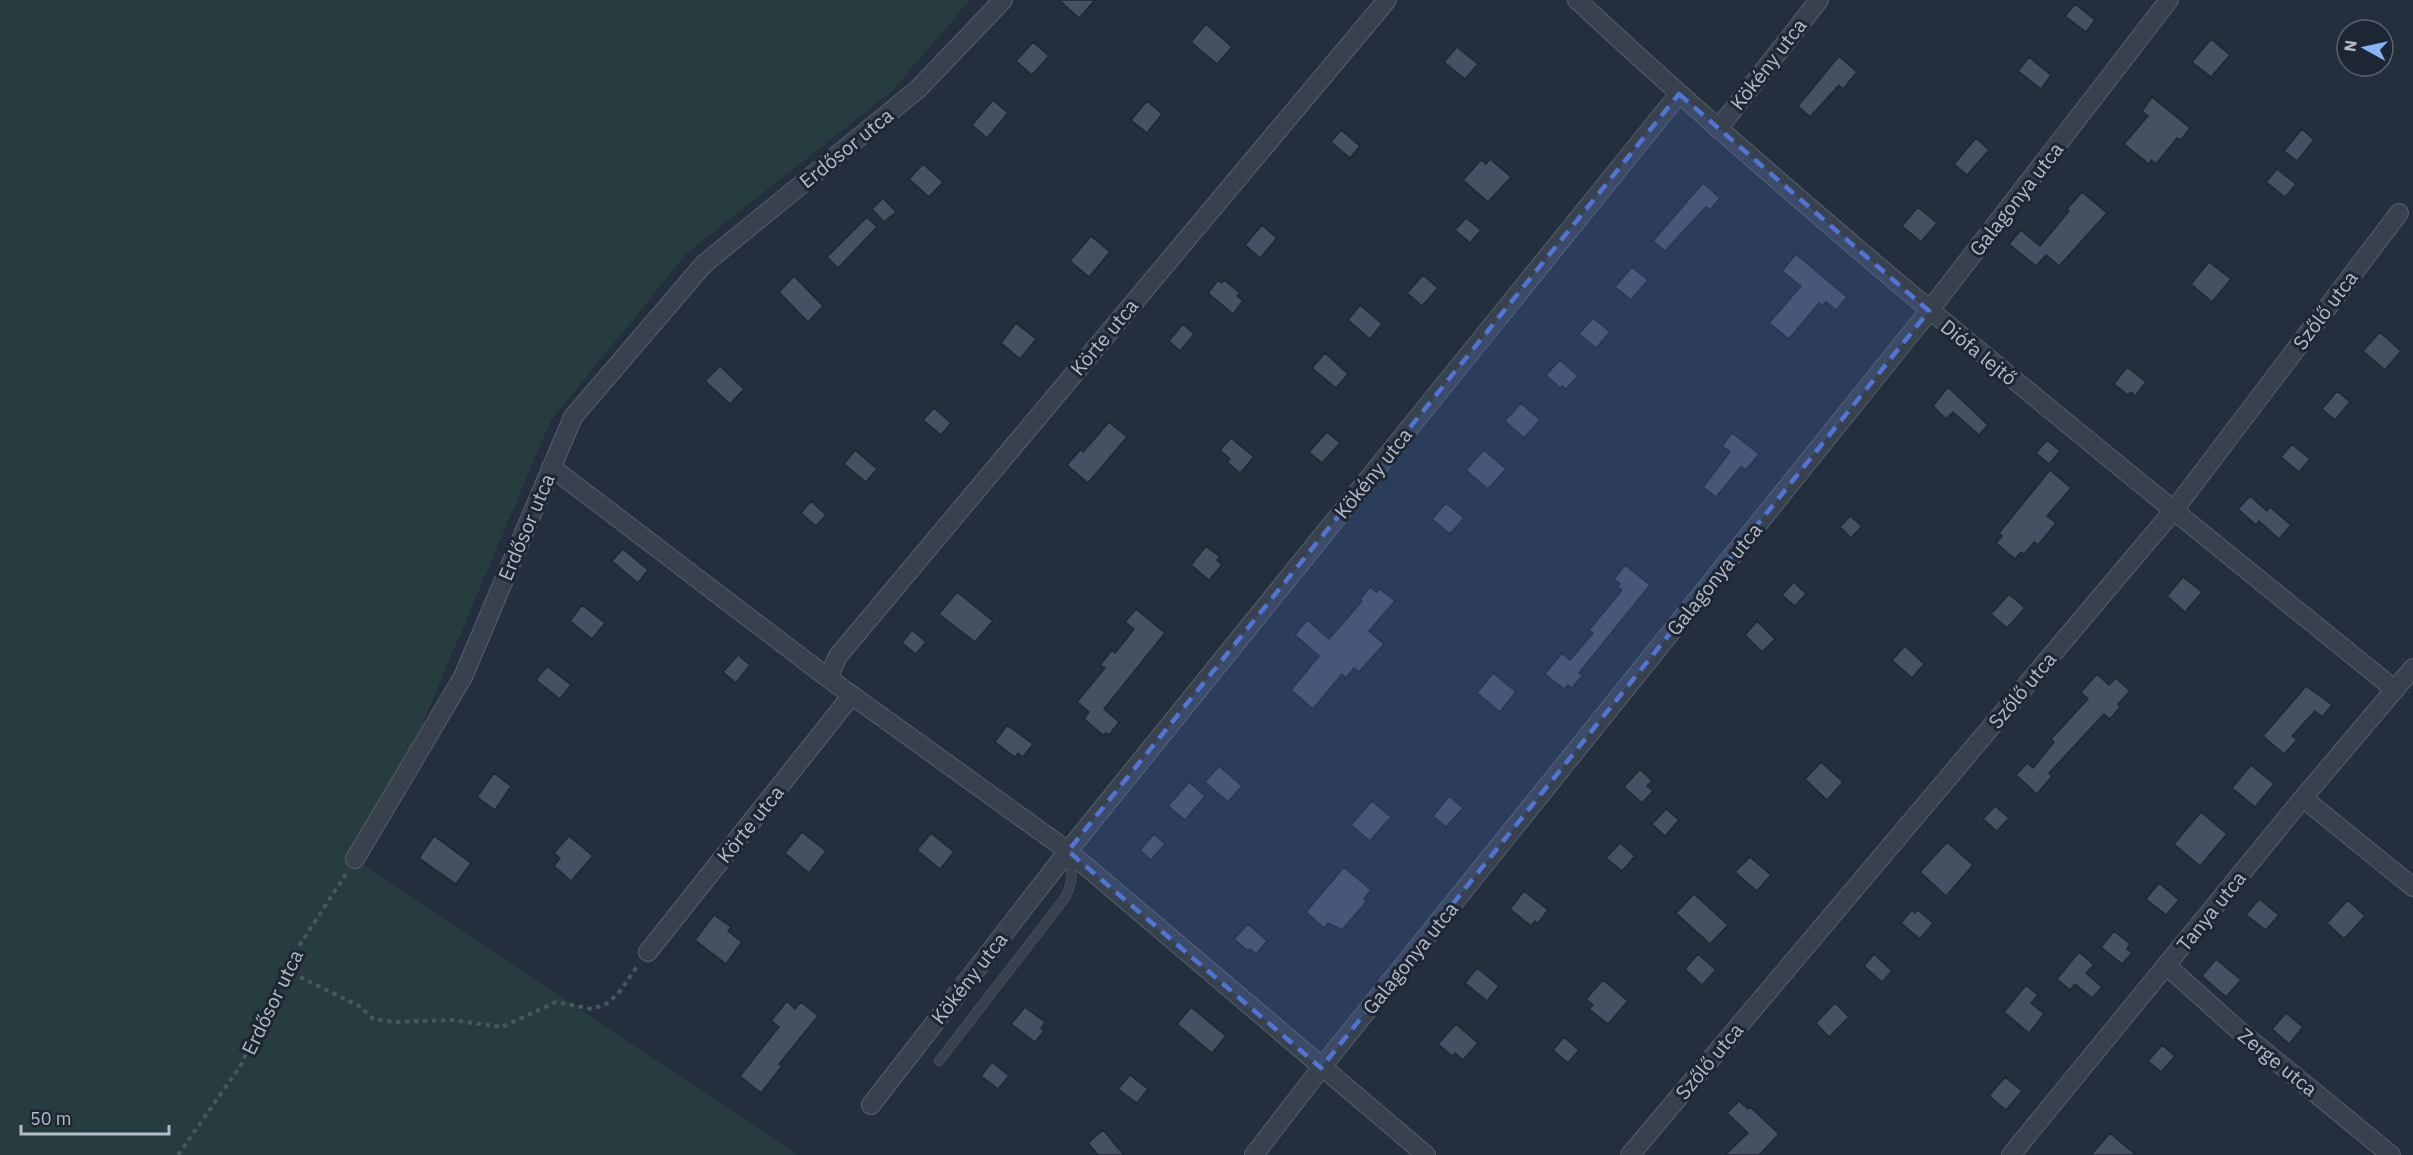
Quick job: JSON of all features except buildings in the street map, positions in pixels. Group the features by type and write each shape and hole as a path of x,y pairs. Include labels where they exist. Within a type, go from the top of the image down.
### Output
{"street":[{"name":"Erdősor utca","path":"355,859 463,677 573,417 704,264 918,89 1003,0"},
{"name":"Körte utca","path":"828,678 845,646 1387,0"},
{"name":"Diófa lejtő","path":"1577,0 1718,129 1929,311 2394,689"},
{"name":"Kökény utca","path":"1718,129 1819,0"},
{"name":"Galagonya utca","path":"1254,1155 1321,1068 1929,311 2169,0"},
{"name":"Kökény utca","path":"871,1105 1068,851 1679,94"},
{"name":"Szőlő utca","path":"1630,1155 2174,510 2399,213"},
{"path":"551,467 828,678 1068,851 1426,1155"},
{"name":"Tanya utca","path":"2011,1155 2303,798 2413,668"},
{"name":"Körte utca","path":"648,952 852,695"},
{"path":"2303,798 2413,887"},
{"name":"Zerge utca","path":"2167,966 2236,1028 2391,1155"}],"lane":[{"name":"Kökény utca","path":"939,1061 1065,898 1072,885 1072,869 1068,851"}],"path":[{"name":"Erdősor utca","path":"178,1155 242,1065 284,969 355,859"},
{"path":"284,969 361,1007 373,1019 393,1022 452,1020 502,1027 556,1002 592,1009 606,1004 618,994 648,952"}],"highlighted area":[{"path":"1679,94 1929,311 1321,1068 1068,851"}],"green space":[{"path":"0,0 970,0 892,91 687,253 551,420 363,864 798,1155 0,1155"}]}
